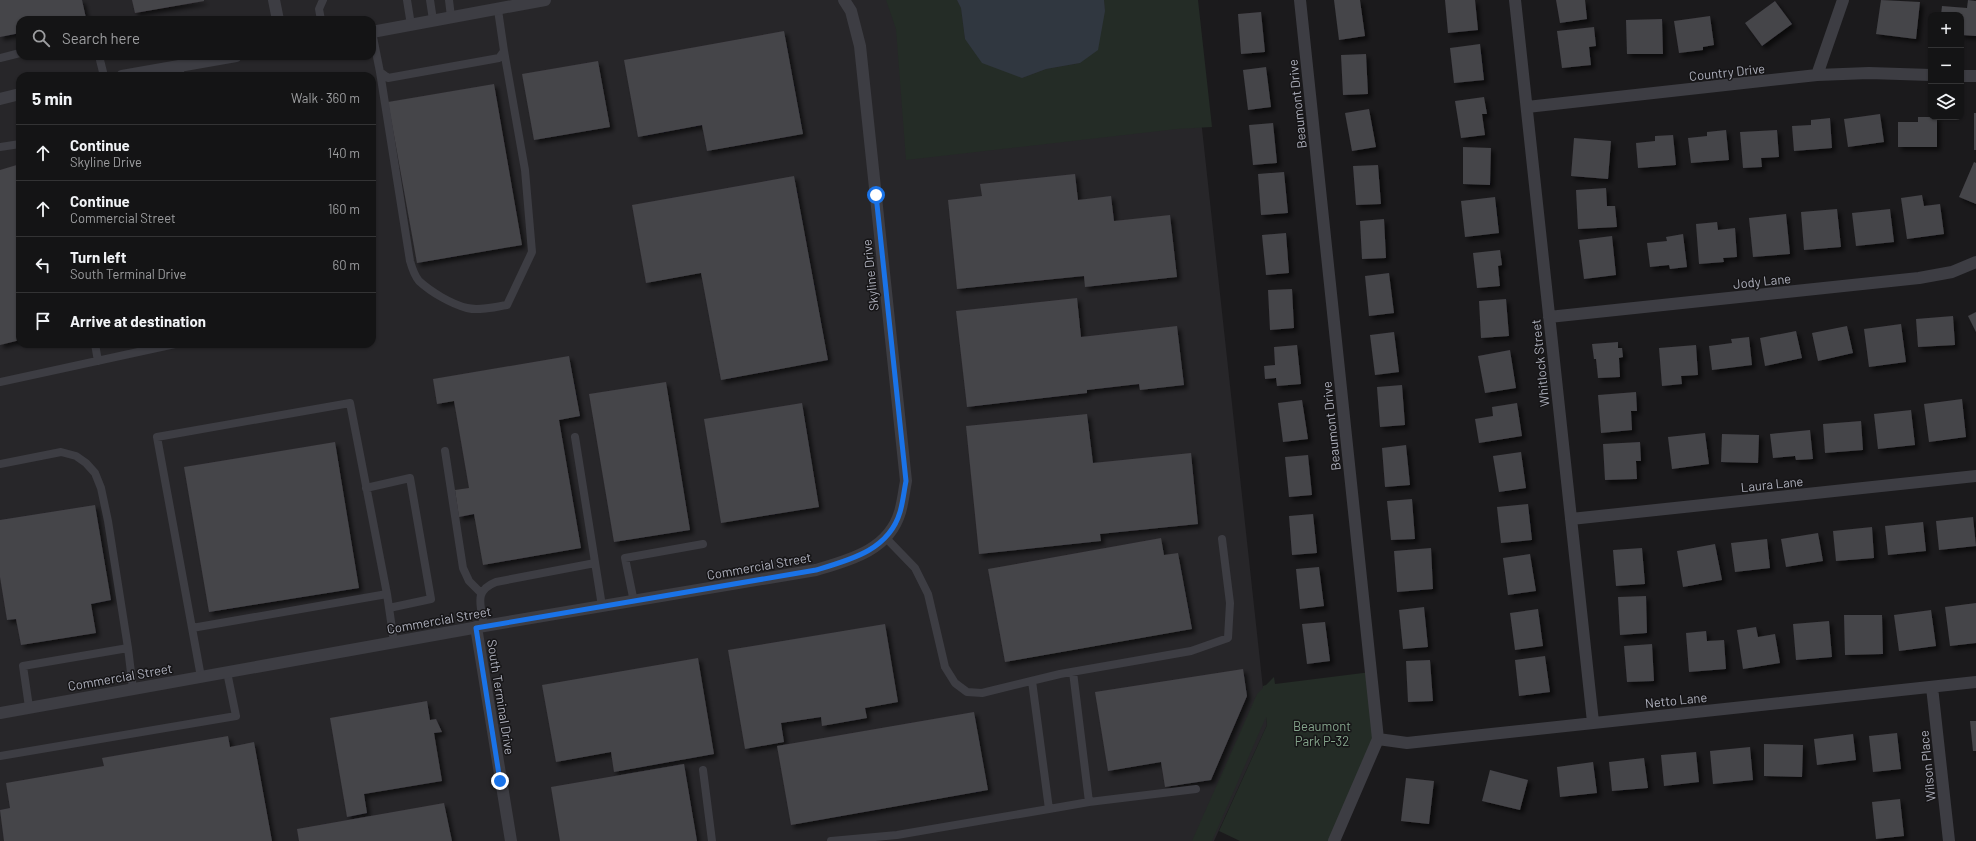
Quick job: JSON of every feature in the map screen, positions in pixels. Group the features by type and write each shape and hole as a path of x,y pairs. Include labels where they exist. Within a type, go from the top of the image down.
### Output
{"street":[{"path":"274,0 277,16"},
{"path":"376,31 433,20 498,10 545,0"},
{"name":"Skyline Drive","path":"844,0 851,11 860,46 906,481 900,512 893,527 882,541"},
{"name":"Beaumont Drive","path":"1300,0 1378,739 1334,841"},
{"name":"Whitlock Street","path":"1516,0 1592,722"},
{"path":"1817,75 1843,0"},
{"path":"168,72 180,71 221,60"},
{"name":"Country Drive","path":"1527,107 1817,75 1869,73 1928,75"},
{"path":"1964,76 1976,76"},
{"path":"0,99 16,95"},
{"name":"Jody Lane","path":"1549,317 1919,278 1952,272 1976,262"},
{"name":"Laura Lane","path":"1571,519 1976,476"},
{"name":"Commercial Street","path":"0,713 394,642 816,570 854,559 882,541"},
{"name":"South Terminal Drive","path":"480,627 511,841"},
{"name":"Netto Lane","path":"1378,739 1407,743 1976,682"},
{"name":"Wilson Place","path":"1932,687 1949,841"}],"lane":[{"path":"320,16 319,9 323,0"},
{"path":"407,0 411,25"},
{"path":"430,0 433,20"},
{"path":"449,0 451,17"},
{"path":"376,52 410,261 415,274 419,281 446,300 468,308 507,305 532,252 525,170 498,10"},
{"path":"380,72 388,78 499,58 504,51"},
{"path":"0,58 16,54"},
{"path":"100,60 103,72"},
{"path":"0,147 16,145"},
{"path":"96,348 98,361"},
{"path":"0,382 157,348"},
{"path":"201,677 157,437 350,404 387,594 394,642"},
{"path":"575,437 602,606"},
{"path":"445,450 463,568 469,581 481,593"},
{"path":"0,464 61,452 76,456 95,472 101,488 108,521 133,689"},
{"path":"366,488 410,478 431,600 389,608"},
{"path":"882,541 915,568 928,594 945,668 955,683 967,692 982,693 1073,672 1191,651 1228,638 1230,603 1222,539"},
{"path":"634,602 625,558 703,544"},
{"path":"480,627 481,593 485,586 496,582 595,563"},
{"path":"192,628 387,594"},
{"path":"29,708 23,666 128,648"},
{"path":"0,756 236,716 227,672"},
{"path":"1073,672 1089,802"},
{"path":"1032,681 1049,809"},
{"path":"703,770 712,841"},
{"path":"831,841 897,835 1089,802 1196,789"}],"shaded area":[{"path":"0,0 1188,0 1267,725 1214,841 0,841"},
{"path":"957,0 1104,0 1105,11 1098,50 1080,63 1046,69 1022,78 982,63 965,39 961,8"}],"green space":[{"path":"886,0 957,0 961,8 965,39 1022,78 1046,69 1080,63 1105,11 1104,0 1198,0 1212,127 1177,129 906,160 896,29"},
{"name":"Beaumont Park P-32","path":"1371,672 1378,739 1334,841 1240,841 1219,831 1267,725 1266,717 1212,841 1192,841 1257,694 1263,686 1274,677 1275,684"}],"building":[{"path":"0,0 82,0 86,16 16,16 16,34 0,37"},
{"path":"132,0 204,0 204,1 135,13"},
{"path":"1334,0 1360,0 1365,36 1339,40"},
{"path":"1445,0 1475,0 1478,30 1448,33"},
{"path":"1556,0 1585,0 1587,19 1560,23"},
{"path":"1881,0 1920,2 1916,39 1876,34"},
{"path":"1968,0 1976,1 1976,36 1964,35 1964,12 1941,12 1942,6 1967,8"},
{"path":"1775,1 1792,24 1762,46 1745,23"},
{"path":"1261,12 1265,52 1241,54 1238,14"},
{"path":"1710,16 1714,45 1703,47 1703,50 1679,53 1674,21"},
{"path":"1662,19 1663,54 1627,54 1626,20"},
{"path":"1594,27 1596,46 1589,47 1591,65 1562,68 1557,31"},
{"path":"784,31 803,134 707,151 702,125 638,137 624,60"},
{"path":"1480,44 1484,80 1454,83 1450,48"},
{"path":"1366,54 1368,94 1343,95 1341,55"},
{"path":"598,61 610,127 534,140 522,74"},
{"path":"1266,67 1271,107 1248,110 1243,70"},
{"path":"494,84 522,245 417,263 388,102"},
{"path":"1484,97 1487,114 1482,114 1485,135 1461,138 1455,101"},
{"path":"1369,109 1376,147 1352,151 1345,113"},
{"path":"1974,113 1976,113 1976,150 1974,150"},
{"path":"1880,114 1884,142 1848,147 1844,119"},
{"path":"1918,117 1928,117 1928,120 1937,120 1937,147 1898,147 1898,122 1918,122"},
{"path":"1830,118 1832,148 1794,151 1792,126 1811,125 1811,120"},
{"path":"1273,123 1277,163 1253,165 1249,125"},
{"path":"1726,130 1729,160 1691,163 1688,138 1707,136 1707,132"},
{"path":"1777,130 1779,157 1761,158 1762,167 1743,168 1740,132"},
{"path":"1673,135 1676,165 1638,168 1636,143 1655,141 1655,136"},
{"path":"1574,138 1611,141 1608,179 1571,176"},
{"path":"1463,147 1491,148 1490,185 1463,184"},
{"path":"1974,162 1976,163 1976,204 1959,197"},
{"path":"16,165 16,341 0,345 0,170"},
{"path":"1378,165 1381,204 1356,205 1353,166"},
{"path":"1284,172 1288,213 1261,215 1258,174"},
{"path":"1075,174 1078,200 1111,196 1114,221 1170,215 1177,277 1085,287 1084,276 957,289 948,200 982,196 980,184"},
{"path":"794,176 828,360 721,380 701,273 646,283 632,205"},
{"path":"1606,188 1607,206 1615,206 1617,227 1578,229 1576,190"},
{"path":"1922,195 1924,206 1940,204 1944,234 1907,239 1901,198"},
{"path":"1495,197 1499,233 1465,237 1461,201"},
{"path":"1837,209 1841,247 1804,250 1801,212"},
{"path":"1890,209 1894,242 1856,246 1852,213"},
{"path":"1786,214 1790,254 1753,257 1749,218"},
{"path":"1384,219 1386,258 1362,259 1360,221"},
{"path":"1717,222 1718,230 1735,228 1737,257 1723,258 1724,262 1699,264 1696,224"},
{"path":"1286,233 1289,273 1266,275 1262,235"},
{"path":"1683,234 1687,267 1670,269 1669,265 1650,267 1647,243 1667,241 1666,237"},
{"path":"1612,236 1616,275 1584,279 1579,240"},
{"path":"1500,250 1502,265 1498,266 1500,286 1477,288 1473,253"},
{"path":"1389,273 1394,313 1369,316 1365,276"},
{"path":"1292,289 1294,328 1270,330 1268,290"},
{"path":"1077,298 1081,337 1177,326 1184,385 1140,390 1139,384 1087,390 1087,393 967,407 956,311"},
{"path":"1506,299 1509,336 1481,338 1479,301"},
{"path":"1976,312 1976,332 1968,316"},
{"path":"1953,316 1955,345 1918,347 1916,319"},
{"path":"1901,324 1906,362 1869,367 1864,329"},
{"path":"1847,326 1853,353 1818,361 1812,333"},
{"path":"1796,331 1802,358 1765,366 1760,338"},
{"path":"1394,332 1399,372 1375,375 1370,335"},
{"path":"1749,337 1752,365 1712,370 1709,346 1732,343 1731,339"},
{"path":"1618,342 1618,348 1622,348 1623,357 1619,358 1620,377 1598,378 1596,359 1594,359 1592,344"},
{"path":"1297,345 1301,384 1277,386 1276,378 1265,379 1264,366 1275,365 1274,347"},
{"path":"1696,345 1698,375 1681,376 1682,384 1662,386 1659,348"},
{"path":"1510,350 1516,388 1485,393 1478,356"},
{"path":"569,356 580,416 559,420 581,548 483,565 474,514 459,517 455,490 469,488 454,401 437,404 433,379"},
{"path":"666,382 690,530 614,542 589,394"},
{"path":"1402,385 1405,425 1380,427 1377,387"},
{"path":"1636,392 1637,411 1631,411 1632,430 1601,433 1598,395"},
{"path":"1962,399 1966,437 1929,442 1924,404"},
{"path":"1302,400 1308,439 1283,442 1278,403"},
{"path":"802,403 819,507 721,523 704,419"},
{"path":"1517,403 1522,436 1479,443 1475,419 1493,416 1492,407"},
{"path":"1911,410 1915,445 1878,449 1874,414"},
{"path":"1087,414 1093,463 1191,453 1198,524 1100,534 1101,541 979,554 966,426"},
{"path":"1861,421 1863,450 1825,453 1823,424"},
{"path":"1810,430 1813,459 1796,460 1795,456 1773,458 1770,434"},
{"path":"1705,433 1709,464 1672,469 1668,437"},
{"path":"1722,434 1759,435 1758,463 1721,462"},
{"path":"335,442 359,588 209,612 184,467"},
{"path":"1640,442 1641,461 1636,461 1637,479 1605,480 1603,444"},
{"path":"1406,445 1410,485 1385,487 1382,448"},
{"path":"1521,452 1526,488 1499,492 1493,456"},
{"path":"1308,455 1312,495 1289,497 1285,457"},
{"path":"1412,499 1415,539 1391,540 1387,501"},
{"path":"1528,504 1532,540 1501,543 1497,507"},
{"path":"95,505 111,600 91,604 96,633 21,645 16,619 7,620 0,577 0,520"},
{"path":"1313,514 1317,553 1292,555 1289,516"},
{"path":"1973,517 1976,546 1939,550 1936,521"},
{"path":"1923,522 1926,551 1888,555 1885,526"},
{"path":"1872,527 1874,558 1836,561 1833,531"},
{"path":"1818,533 1823,561 1786,567 1781,539"},
{"path":"1161,538 1164,555 1178,553 1192,629 1005,662 988,569"},
{"path":"1767,539 1770,568 1735,572 1731,543"},
{"path":"1715,544 1722,580 1683,587 1677,551"},
{"path":"1431,548 1433,589 1397,592 1394,551"},
{"path":"1642,548 1645,584 1616,586 1613,550"},
{"path":"1530,554 1536,591 1508,595 1503,558"},
{"path":"1319,567 1324,606 1300,609 1296,569"},
{"path":"1646,596 1647,633 1620,635 1618,597"},
{"path":"1976,603 1976,643 1950,646 1945,607"},
{"path":"1424,607 1428,647 1403,649 1399,610"},
{"path":"1538,609 1543,646 1515,650 1510,613"},
{"path":"1931,610 1936,646 1899,651 1894,615"},
{"path":"1844,615 1882,615 1883,654 1845,655"},
{"path":"1829,621 1832,657 1796,660 1793,624"},
{"path":"1325,622 1330,661 1307,664 1302,624"},
{"path":"885,624 898,702 865,708 867,718 822,726 821,717 781,723 784,742 745,749 728,650"},
{"path":"1756,627 1758,637 1775,634 1780,663 1743,669 1737,630"},
{"path":"1706,631 1707,641 1724,640 1726,669 1689,672 1686,633"},
{"path":"1652,644 1654,681 1627,682 1624,646"},
{"path":"1545,656 1550,692 1519,696 1515,660"},
{"path":"698,658 714,754 614,772 611,752 556,762 542,685"},
{"path":"1430,660 1433,701 1408,702 1406,661"},
{"path":"1243,669 1247,696 1211,780 1165,787 1161,762 1108,771 1095,692"},
{"path":"427,701 430,720 436,719 442,732 434,733 442,781 364,794 367,813 347,817 330,718"},
{"path":"974,712 988,790 791,825 777,746"},
{"path":"1970,721 1976,721 1976,751 1973,751"},
{"path":"1897,733 1901,769 1873,772 1869,736"},
{"path":"1853,734 1856,760 1817,765 1814,739"},
{"path":"228,736 230,747 254,742 272,841 4,841 0,810 10,808 6,783 104,766 102,758"},
{"path":"1764,744 1803,745 1802,777 1764,776"},
{"path":"1750,747 1753,780 1713,784 1710,751"},
{"path":"1696,752 1699,782 1664,786 1661,755"},
{"path":"1644,758 1648,788 1612,791 1609,762"},
{"path":"1593,762 1597,793 1560,797 1557,767"},
{"path":"684,764 697,841 560,841 551,787"},
{"path":"1490,770 1528,780 1520,810 1482,801"},
{"path":"1406,778 1434,781 1429,824 1401,821"},
{"path":"1900,799 1904,836 1876,839 1872,802"},
{"path":"444,803 452,841 299,841 297,829"}],"route":[{"path":"500,781 476,628 816,570 854,559 879,544 893,527 900,512 906,481 876,195"}]}
